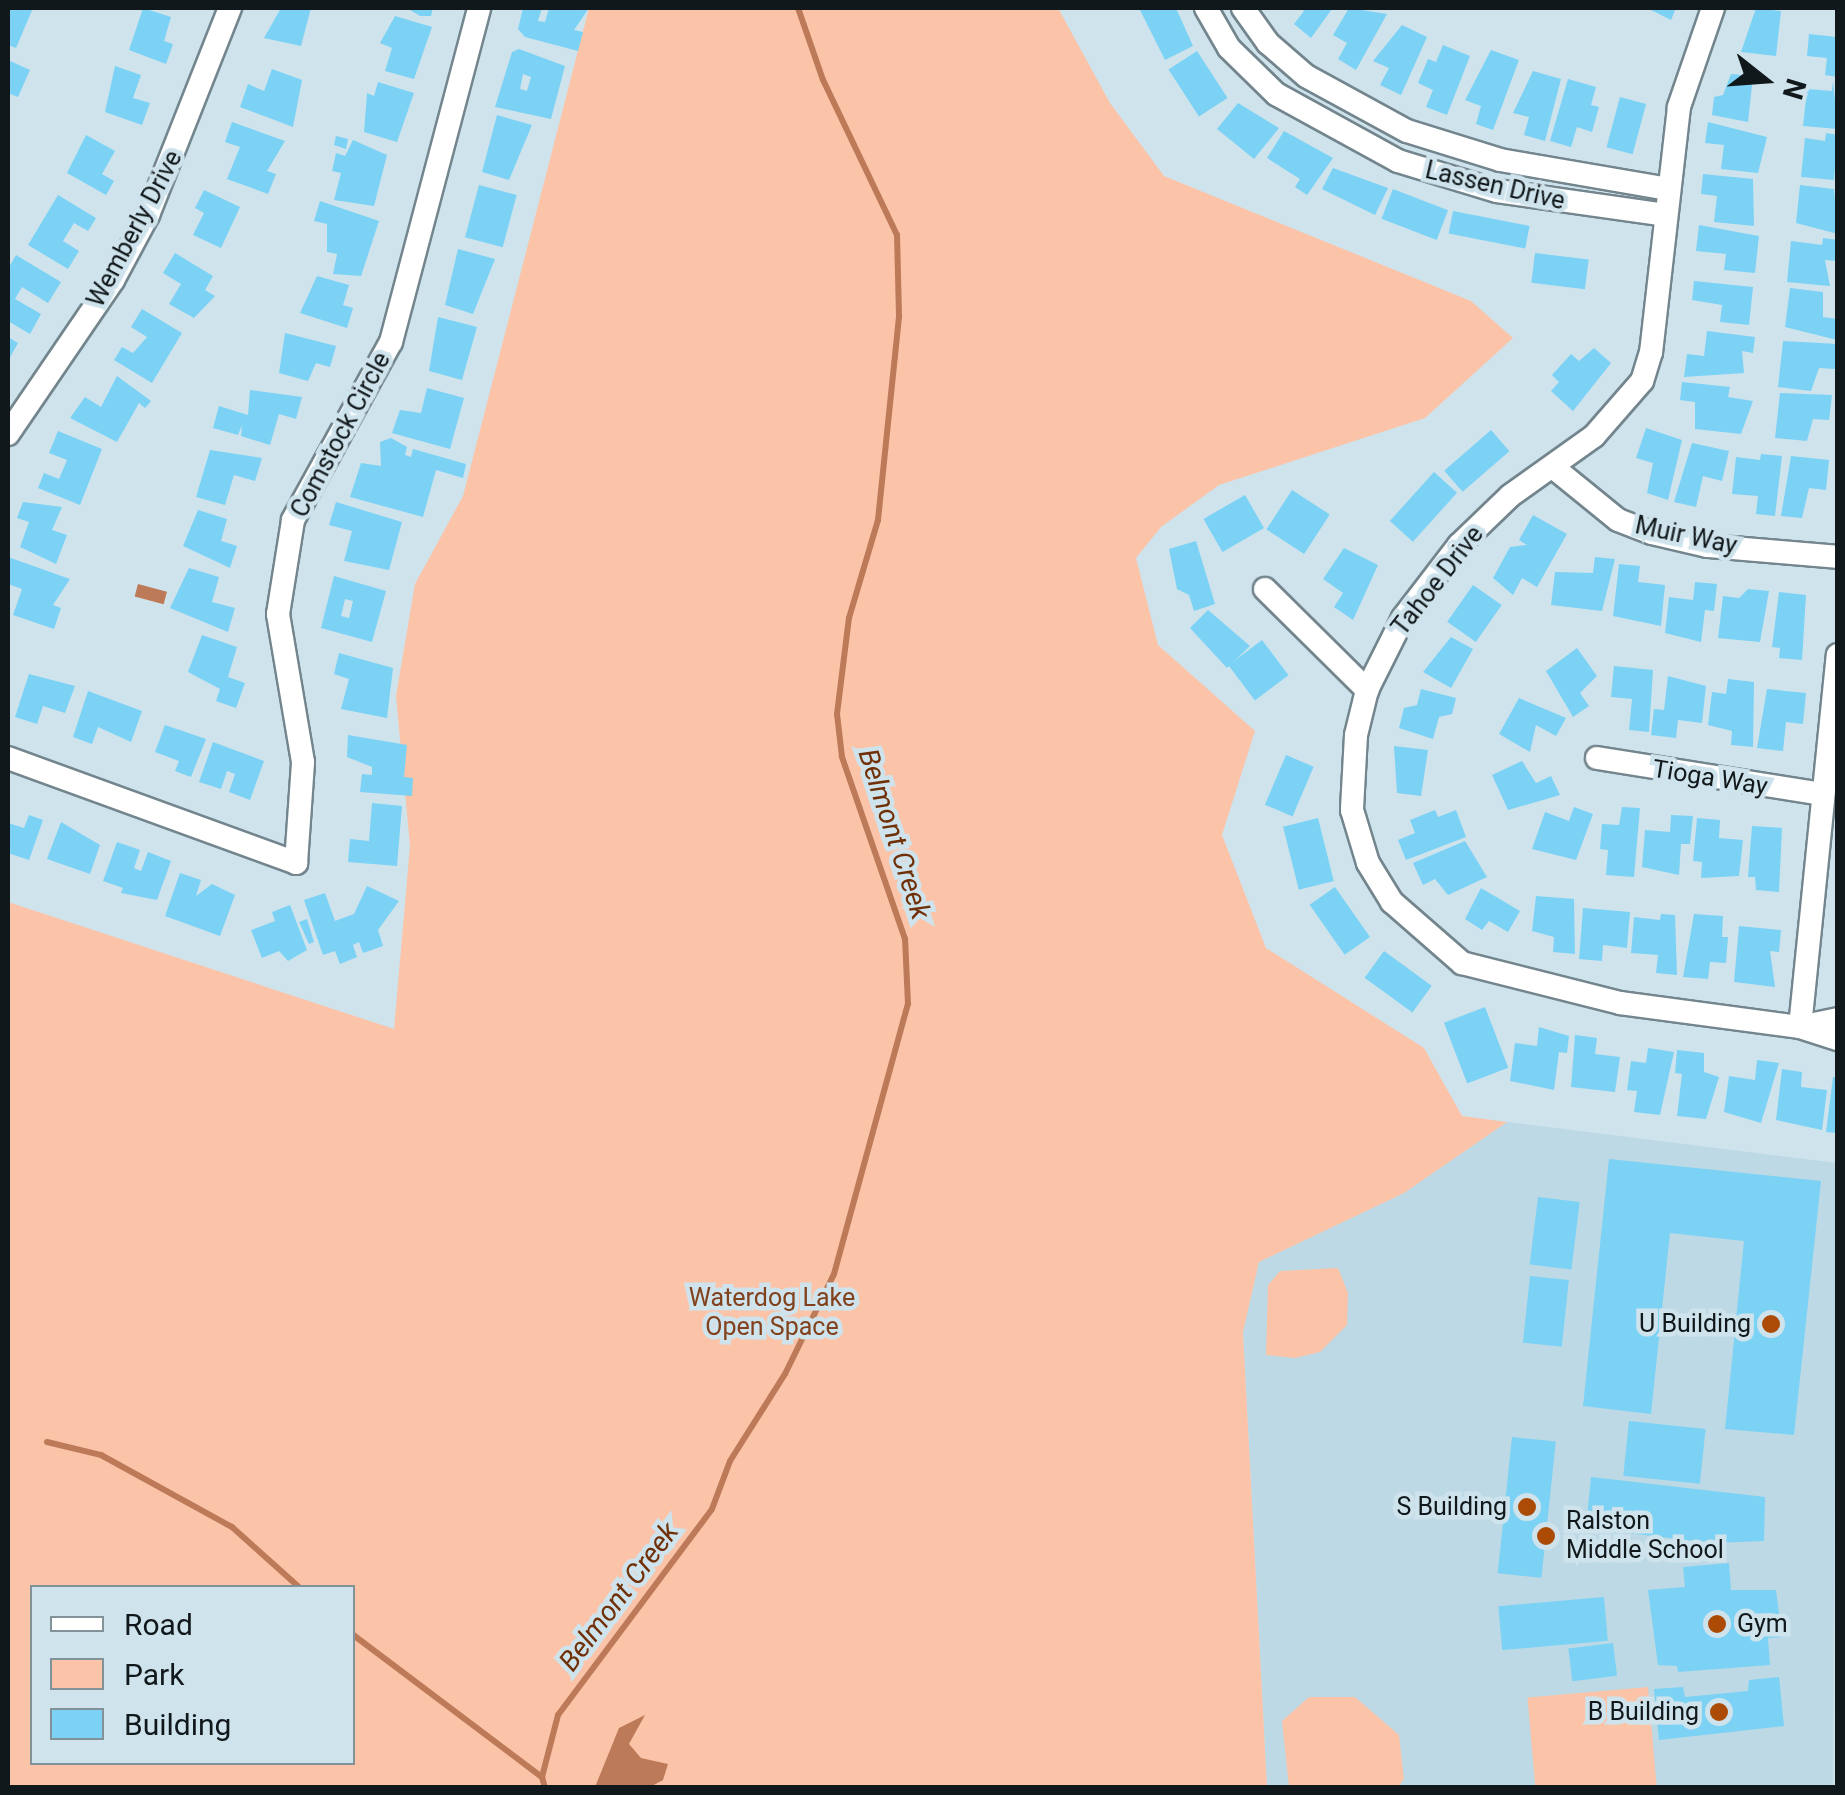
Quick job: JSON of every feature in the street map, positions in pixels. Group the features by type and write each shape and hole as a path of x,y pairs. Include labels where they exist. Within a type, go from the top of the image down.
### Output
{"street":[{"name":"Wemberly Drive","path":"8,434 113,280 148,215 230,8"},
{"name":"Comstock Circle","path":"8,758 296,864 302,762 278,614 294,520 391,342 479,8"},
{"name":"Lassen Drive","path":"1206,8 1229,48 1276,94 1398,161 1497,191 1665,215"},
{"name":"Lassen Drive","path":"1243,8 1268,43 1306,76 1407,131 1500,160 1668,190"},
{"name":"Tahoe Drive","path":"1713,8 1679,107 1651,352 1642,381 1625,406 1554,468 1510,496 1459,545 1403,618 1367,690 1356,736 1352,810 1368,864 1424,936 1462,962 1620,1004 1800,1027 1838,1039"},
{"name":"Muir Way","path":"1554,468 1618,520 1652,534 1708,546 1838,558"},
{"path":"1265,588 1367,690"},
{"path":"1800,1027 1838,655"},
{"name":"Tioga Way","path":"1597,758 1823,794"},
{"name":"Tahoe Drive","path":"1800,1027 1838,1019"}],"shaded area":[{"path":"138,584 167,592 164,604 135,597"},
{"name":"Ralston Middle School","path":"1507,1122 1837,1163 1833,1785 1267,1787 1243,1331 1259,1262 1404,1193"},
{"path":"645,1715 629,1744 641,1758 668,1764 663,1780 650,1787 595,1787 619,1728"}],"green space":[{"name":"Waterdog Lake Open Space","path":"589,8 1058,8 1110,103 1164,176 1471,301 1513,338 1425,418 1219,485 1161,527 1136,558 1158,645 1255,731 1222,835 1266,948 1424,1048 1462,1116 1507,1122 1404,1193 1259,1262 1243,1332 1267,1787 8,1788 8,902 394,1029 410,846 396,696 415,584 463,496"},
{"path":"1338,1268 1348,1293 1347,1325 1320,1352 1295,1358 1266,1355 1268,1285 1280,1271"},
{"path":"1648,1687 1657,1786 1535,1788 1527,1698"},
{"path":"1309,1697 1355,1697 1399,1735 1404,1779 1398,1787 1289,1787 1282,1721"}],"building":[{"path":"8,8 33,8 16,48 8,45"},
{"path":"143,8 171,17 164,41 173,44 166,64 129,50"},
{"path":"281,8 311,8 301,46 264,38"},
{"path":"407,8 433,8 431,16 420,16"},
{"path":"523,8 542,8 538,21 545,22 549,8 589,8 574,30 583,32 578,51 525,37 518,29"},
{"path":"1176,8 1193,46 1165,60 1140,10"},
{"path":"1300,8 1332,9 1311,38 1294,24 1304,11"},
{"path":"1349,8 1387,14 1356,70 1338,59 1347,43 1333,35"},
{"path":"1647,8 1676,8 1671,20"},
{"path":"1756,8 1781,11 1776,56 1741,52"},
{"path":"395,16 432,27 414,79 385,71 392,48 380,43"},
{"path":"1402,25 1427,37 1401,95 1380,85 1389,68 1373,61"},
{"path":"1809,34 1837,37 1838,77 1825,75 1827,58 1807,56"},
{"path":"1443,45 1470,56 1447,115 1426,107 1433,90 1418,83 1428,59 1436,62"},
{"path":"519,49 565,66 551,119 495,107 512,52","holes":["523,74 531,77 527,91 520,89"]},
{"path":"1491,50 1519,60 1493,130 1476,124 1481,106 1465,100"},
{"path":"1197,51 1227,98 1199,116 1168,70"},
{"path":"8,60 30,70 18,97 8,93"},
{"path":"115,66 141,75 133,98 150,103 142,125 105,112"},
{"path":"272,69 302,80 293,127 240,107 248,84 264,91"},
{"path":"1533,71 1561,79 1545,141 1524,135 1529,117 1513,113"},
{"path":"1731,74 1753,76 1748,122 1712,115 1714,97 1723,95"},
{"path":"1568,79 1596,87 1591,105 1599,107 1592,132 1577,127 1571,147 1550,141"},
{"path":"1833,81 1838,129 1803,126 1807,89 1832,91"},
{"path":"378,82 414,93 397,142 364,132 367,93 374,96"},
{"path":"1620,97 1646,104 1633,154 1607,147"},
{"path":"1238,103 1279,128 1254,159 1217,129"},
{"path":"497,115 532,125 509,180 482,172"},
{"path":"232,122 285,141 267,171 276,174 268,194 227,179 240,147 225,142"},
{"path":"1708,122 1767,137 1758,173 1721,169 1724,145 1705,143"},
{"path":"1284,131 1333,158 1307,195 1295,187 1300,179 1267,158"},
{"path":"1826,133 1838,135 1834,180 1801,177 1805,138 1825,141"},
{"path":"86,135 115,151 102,174 114,181 106,195 67,173"},
{"path":"336,136 348,139 346,149 334,145"},
{"path":"353,140 387,155 374,206 334,200 341,173 332,171 336,153 345,156"},
{"path":"1333,168 1388,188 1375,215 1322,189"},
{"path":"1703,174 1753,179 1754,226 1714,222 1717,196 1701,194"},
{"path":"479,185 517,195 503,247 465,237"},
{"path":"1800,185 1834,189 1838,234 1796,223"},
{"path":"1393,189 1448,210 1437,240 1382,219"},
{"path":"204,190 240,207 221,248 193,235 204,213 195,208"},
{"path":"58,195 96,218 88,231 74,223 63,241 79,251 68,269 28,245"},
{"path":"320,201 379,221 361,276 333,274 337,254 327,252 327,224 314,221"},
{"path":"1453,211 1530,226 1525,248 1449,234"},
{"path":"1699,225 1759,236 1755,273 1724,270 1726,254 1696,251"},
{"path":"1823,238 1838,240 1838,261 1825,260 1830,286 1787,282 1791,241 1822,245"},
{"path":"458,249 495,259 473,314 445,305"},
{"path":"175,253 213,276 205,290 215,296 194,318 169,304 181,284 163,273"},
{"path":"1535,253 1589,260 1585,289 1531,283"},
{"path":"16,255 61,282 48,303 22,287 15,299 41,314 30,334 8,321 8,269"},
{"path":"317,276 349,285 343,305 353,308 347,328 300,313"},
{"path":"1694,281 1753,287 1749,325 1720,322 1722,305 1692,300"},
{"path":"1790,288 1823,292 1823,317 1838,319 1837,340 1785,327"},
{"path":"142,309 182,333 152,383 114,360 122,347 133,353 147,337 131,327"},
{"path":"438,317 477,327 462,380 429,371"},
{"path":"1707,331 1755,337 1753,353 1742,351 1744,373 1684,377 1687,354 1704,356"},
{"path":"285,333 336,346 330,367 316,363 308,381 279,373"},
{"path":"8,337 18,343 8,361"},
{"path":"1783,341 1838,344 1835,369 1819,368 1811,391 1778,387"},
{"path":"1594,348 1611,363 1573,411 1551,391 1559,382 1552,375 1571,354 1579,361"},
{"path":"117,376 151,401 145,408 139,403 117,442 70,418 85,397 101,407"},
{"path":"1682,382 1730,387 1728,397 1753,401 1741,434 1695,429 1695,402 1680,400"},
{"path":"427,388 464,398 450,449 392,433 400,410 421,413"},
{"path":"250,390 302,397 296,419 279,414 270,445 241,436 242,425 238,435 213,428 219,406 248,415"},
{"path":"1780,393 1832,395 1829,420 1813,419 1807,441 1775,438"},
{"path":"1646,428 1682,440 1668,500 1647,493 1653,463 1636,458"},
{"path":"1491,430 1509,451 1463,492 1444,471"},
{"path":"58,431 102,449 80,505 38,488 44,473 59,479 67,460 49,453"},
{"path":"391,438 407,447 405,455 411,457 413,449 466,464 463,478 436,470 423,517 350,497 361,463 381,466 380,442"},
{"path":"1692,443 1729,451 1722,481 1703,476 1696,507 1674,502"},
{"path":"210,450 262,458 255,481 234,475 225,505 196,497"},
{"path":"1761,454 1782,456 1775,516 1756,514 1758,496 1732,494 1736,457 1760,460"},
{"path":"1791,456 1829,460 1826,490 1809,488 1802,518 1781,516"},
{"path":"1434,472 1457,493 1413,542 1390,521"},
{"path":"1292,490 1330,515 1304,554 1266,529"},
{"path":"1245,495 1264,528 1222,552 1203,519"},
{"path":"23,502 62,507 52,530 67,535 56,564 20,547 29,522 17,518"},
{"path":"336,502 402,522 389,570 344,561 352,531 329,525"},
{"path":"198,510 227,519 221,541 237,546 230,568 183,546"},
{"path":"1533,515 1567,534 1537,587 1522,578 1513,595 1493,578 1510,547 1527,545 1519,540"},
{"path":"1196,541 1215,604 1194,611 1189,595 1177,589 1169,549"},
{"path":"1344,548 1378,565 1353,620 1334,607 1343,593 1323,579"},
{"path":"8,557 70,579 53,605 61,608 54,629 13,615 22,589 8,584"},
{"path":"1595,557 1615,559 1602,611 1551,605 1555,572 1593,573"},
{"path":"1619,564 1640,566 1638,582 1665,585 1661,626 1613,616"},
{"path":"189,568 219,577 212,602 235,608 228,632 170,608"},
{"path":"334,576 386,591 372,642 321,628","holes":["345,599 353,601 349,618 341,616"]},
{"path":"1695,582 1717,584 1714,611 1705,610 1701,642 1665,633 1669,597 1693,600"},
{"path":"1473,585 1502,605 1476,642 1447,622"},
{"path":"1748,589 1769,591 1760,642 1718,638 1723,596 1739,598"},
{"path":"1779,592 1806,595 1802,660 1779,658 1780,648 1772,647"},
{"path":"1208,610 1250,646 1227,668 1190,628"},
{"path":"202,635 237,647 228,677 245,683 236,708 216,701 220,689 188,672"},
{"path":"1451,637 1473,649 1451,688 1423,672"},
{"path":"1262,640 1288,675 1255,700 1228,665"},
{"path":"1577,648 1597,676 1580,693 1589,706 1573,717 1546,671"},
{"path":"339,653 393,668 387,718 341,709 349,679 334,674"},
{"path":"1614,666 1653,670 1649,732 1629,730 1632,699 1611,697"},
{"path":"29,674 75,686 65,713 43,706 37,724 15,717"},
{"path":"1668,676 1706,686 1702,723 1678,720 1676,738 1651,735 1654,709 1664,710"},
{"path":"1728,679 1754,682 1753,747 1731,745 1732,731 1708,725 1712,692 1726,694"},
{"path":"1421,689 1456,698 1452,714 1439,717 1433,739 1399,728 1404,708 1417,705"},
{"path":"1767,689 1806,693 1803,724 1786,722 1783,751 1757,748"},
{"path":"88,691 142,711 131,742 98,727 92,744 73,737"},
{"path":"1519,698 1566,718 1556,736 1536,725 1530,752 1499,734"},
{"path":"165,725 206,739 191,777 175,771 179,761 155,752"},
{"path":"348,735 407,745 404,777 413,778 412,796 360,792 362,774 372,775 372,767 347,757"},
{"path":"213,742 264,761 250,800 229,792 235,774 227,771 221,789 199,782"},
{"path":"1394,746 1428,750 1421,796 1397,793"},
{"path":"1286,755 1314,767 1293,816 1265,805"},
{"path":"1522,761 1536,783 1551,776 1560,795 1508,810 1492,775"},
{"path":"372,803 402,806 397,866 348,862 350,839 369,841"},
{"path":"1574,807 1593,814 1576,860 1532,849 1545,812 1569,821"},
{"path":"1622,807 1640,808 1634,877 1606,875 1608,850 1600,849 1602,824 1619,825"},
{"path":"1435,810 1438,817 1456,810 1466,837 1406,860 1398,840 1415,833 1410,820"},
{"path":"29,815 43,820 29,860 8,853 8,823 24,828"},
{"path":"1671,815 1693,816 1690,844 1681,844 1679,875 1642,867 1645,830 1670,832"},
{"path":"1318,818 1334,881 1299,890 1283,827"},
{"path":"1697,818 1720,820 1719,838 1743,840 1739,876 1701,878 1702,862 1693,861"},
{"path":"61,822 100,845 90,874 47,859"},
{"path":"1752,826 1782,828 1779,892 1756,890 1755,877 1748,877"},
{"path":"1465,841 1487,877 1448,895 1435,879 1423,885 1413,863"},
{"path":"117,842 140,850 134,868 141,871 148,852 171,861 157,900 121,893 123,888 103,881"},
{"path":"180,873 201,880 196,896 212,884 235,895 220,936 165,916"},
{"path":"367,886 399,901 378,930 383,946 363,953 359,942 353,945 357,957 340,964 335,951 323,955 304,900 325,893 335,921 354,914"},
{"path":"1335,887 1370,937 1345,955 1310,905"},
{"path":"1481,888 1520,911 1508,932 1489,921 1482,930 1465,919"},
{"path":"1536,896 1574,899 1575,954 1553,952 1554,937 1532,931"},
{"path":"290,905 307,950 288,961 279,951 262,958 251,930 275,921 272,912"},
{"path":"1583,908 1630,912 1627,948 1603,945 1602,961 1579,959"},
{"path":"1661,914 1675,915 1677,975 1656,973 1658,955 1631,953 1634,917 1660,920"},
{"path":"1694,914 1723,916 1722,937 1728,937 1726,963 1710,962 1708,979 1683,977"},
{"path":"307,919 314,942 309,944 299,922"},
{"path":"1739,926 1781,930 1779,952 1770,951 1775,987 1734,982"},
{"path":"1384,951 1432,986 1412,1012 1365,978"},
{"path":"1485,1007 1508,1068 1467,1083 1444,1023"},
{"path":"1539,1027 1569,1036 1567,1053 1559,1052 1554,1090 1510,1081 1515,1043 1537,1046"},
{"path":"1575,1035 1597,1038 1595,1054 1620,1057 1615,1092 1571,1087"},
{"path":"1648,1048 1674,1052 1660,1115 1634,1112 1637,1091 1627,1090 1631,1061 1646,1063"},
{"path":"1677,1050 1704,1053 1704,1072 1719,1077 1706,1119 1677,1116 1682,1074 1675,1073"},
{"path":"1757,1060 1779,1063 1761,1123 1724,1112 1729,1076 1755,1080"},
{"path":"1782,1069 1802,1072 1801,1087 1827,1090 1822,1130 1776,1120"},
{"path":"1833,1077 1838,1077 1838,1133 1826,1132"},
{"name":"U Building","path":"1609,1159 1821,1181 1794,1435 1725,1429 1744,1241 1670,1233 1651,1414 1583,1406"},
{"path":"1538,1197 1580,1202 1571,1270 1530,1264"},
{"path":"1530,1276 1569,1280 1562,1347 1523,1343"},
{"path":"1629,1421 1706,1429 1700,1484 1623,1476"},
{"name":"S Building","path":"1512,1437 1556,1442 1541,1578 1498,1573"},
{"path":"1591,1477 1765,1497 1764,1541 1711,1543 1586,1528"},
{"name":"Gym","path":"1729,1563 1731,1590 1776,1590 1782,1637 1768,1638 1770,1665 1678,1672 1677,1666 1658,1665 1648,1590 1685,1587 1683,1567"},
{"path":"1604,1597 1608,1641 1502,1650 1498,1606"},
{"path":"1613,1643 1617,1676 1572,1681 1568,1648"},
{"name":"B Building","path":"1779,1677 1784,1726 1659,1740 1654,1689 1683,1687 1685,1697 1748,1691 1749,1680"}],"waterway":[{"name":"Belmont Creek","path":"545,1788 542,1777 558,1715 712,1509 730,1461 785,1374 834,1274 908,1004 905,939 842,757 837,714 849,618 878,520 899,316 897,235 823,80 798,8"},
{"path":"47,1442 101,1455 232,1527 297,1585"},
{"path":"355,1636 542,1777"}],"place":[{"name":"U Building","path":"1771,1324"},
{"name":"S Building","path":"1527,1507"},
{"name":"Ralston Middle School","path":"1546,1536"},
{"name":"Gym","path":"1717,1624"},
{"name":"B Building","path":"1719,1712"}]}
